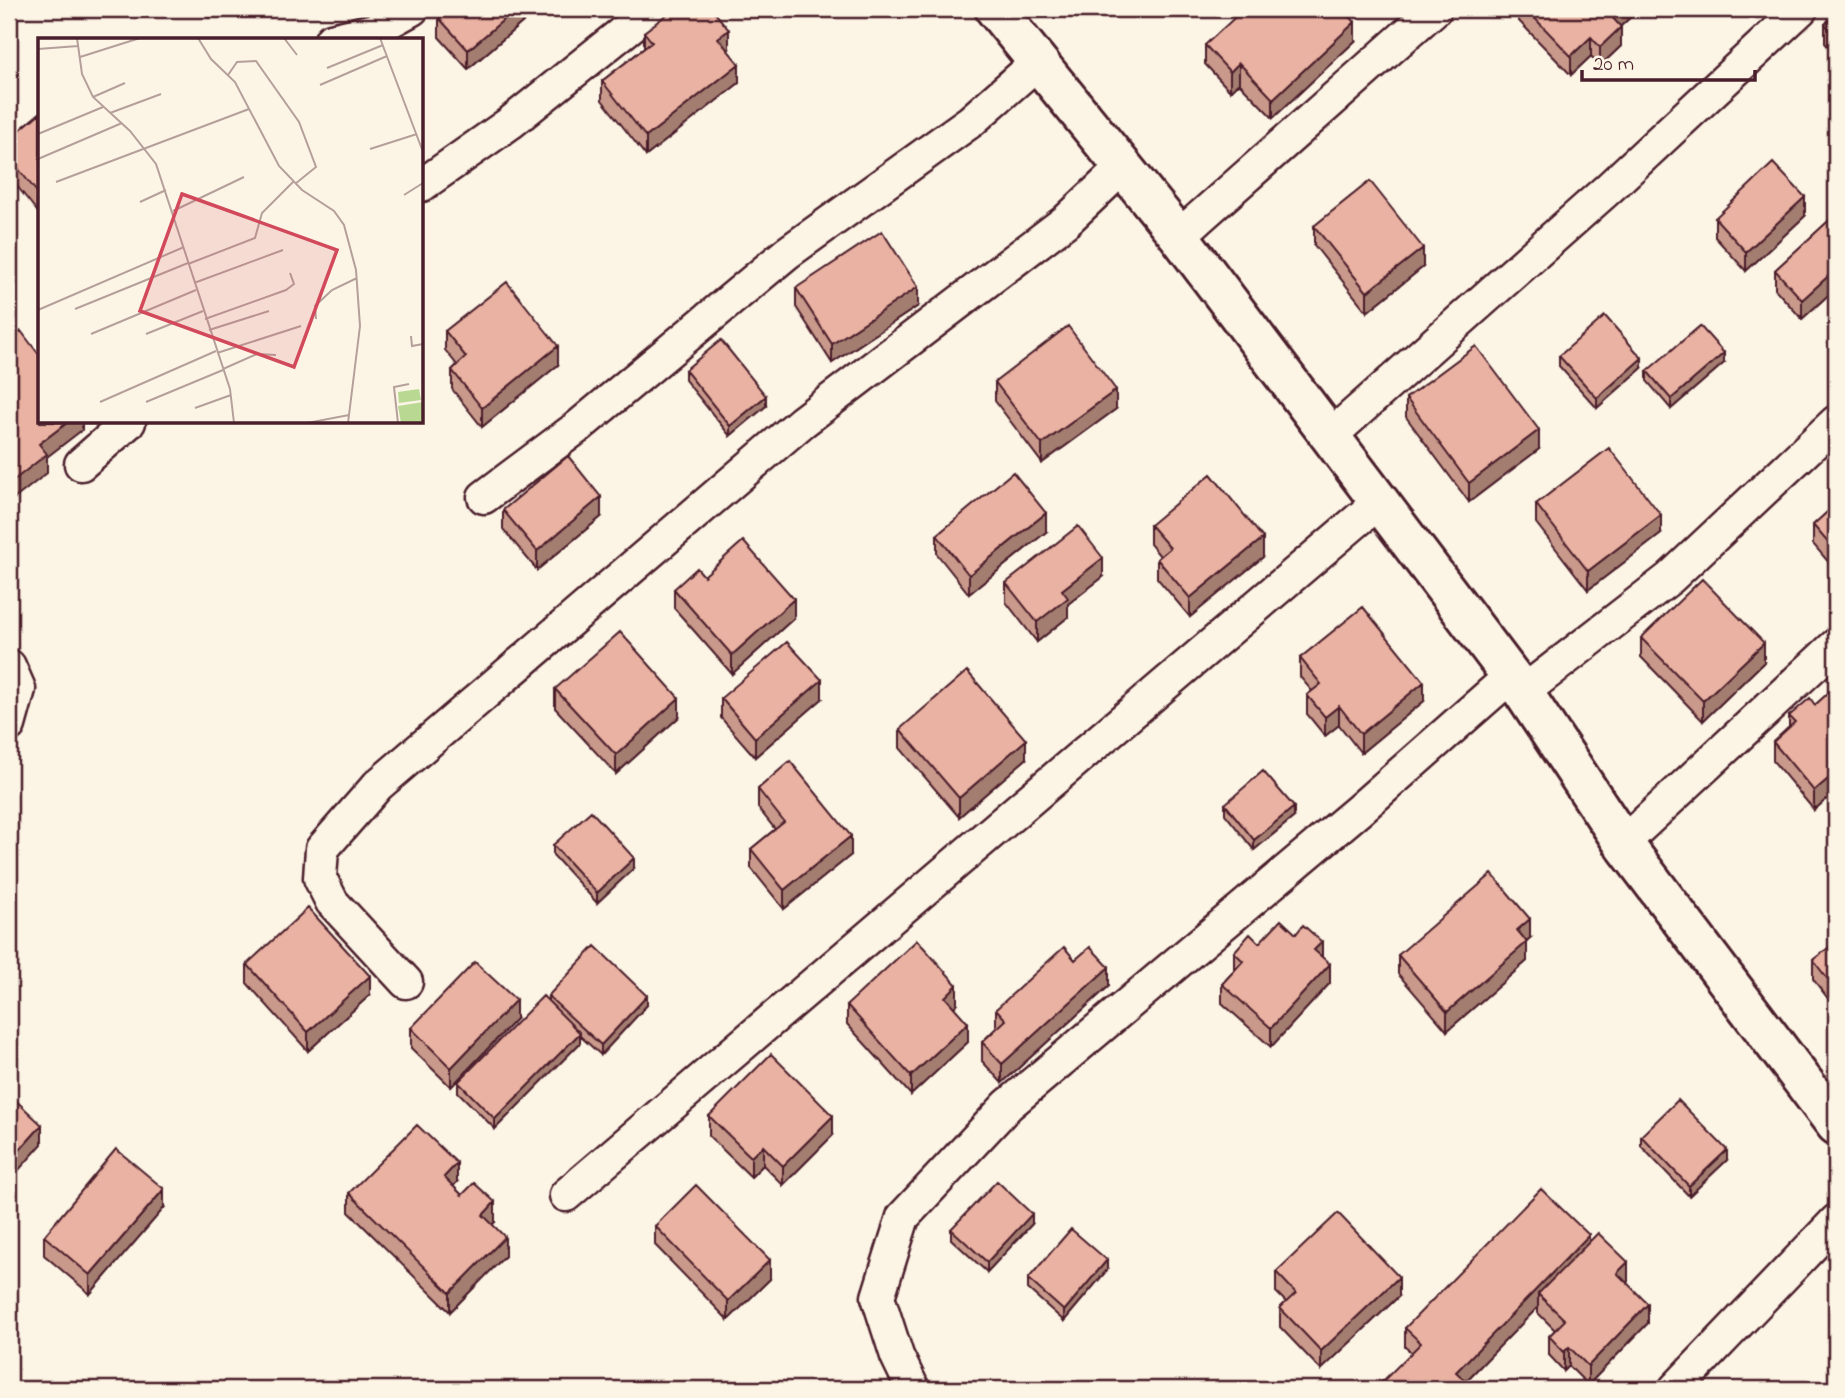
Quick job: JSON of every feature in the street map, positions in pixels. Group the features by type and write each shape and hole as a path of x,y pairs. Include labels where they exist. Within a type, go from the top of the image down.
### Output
{"street":[{"path":"995,9 1179,236 1517,684 1623,843 1836,1125"}],"lane":[{"path":"340,38 374,30 412,9"},
{"path":"424,184 510,123 652,9"},
{"path":"1179,236 1435,9"},
{"path":"1329,437 1608,189 1801,9"},
{"path":"484,497 579,426 787,253 971,121 1038,62"},
{"path":"406,982 332,902 320,878 322,849 378,785 802,422 1066,222 1123,167"},
{"path":"913,1389 897,1356 878,1297 903,1217 1008,1105 1359,810 1517,684 1670,578 1836,422"},
{"path":"81,464 127,424"},
{"path":"566,1195 1379,502"},
{"path":"1623,843 1836,645"},
{"path":"9,666 19,689 9,725"},
{"path":"1675,1389 1836,1222"}],"building":[{"path":"450,9 516,9 468,50 439,18"},
{"path":"674,9 712,9 729,30 718,38 739,64 646,137 602,81 652,42 644,32"},
{"path":"1244,9 1343,9 1355,22 1273,99 1239,63 1230,72 1205,45"},
{"path":"1526,9 1619,9 1611,16 1621,27 1600,47 1591,37 1571,56"},
{"path":"1836,14 1836,36 1825,24"},
{"path":"38,115 38,193 9,157 9,139"},
{"path":"1773,163 1805,197 1746,252 1715,218"},
{"path":"1370,181 1423,248 1367,292 1314,226"},
{"path":"1836,214 1836,269 1802,300 1775,270"},
{"path":"882,231 918,287 832,344 796,288"},
{"path":"507,282 558,346 482,408 452,370 466,357 445,331"},
{"path":"1605,316 1642,358 1597,398 1559,356"},
{"path":"1068,326 1116,390 1042,444 995,382"},
{"path":"1700,326 1724,353 1671,399 1647,371"},
{"path":"21,331 38,353 38,424 65,424 39,444 47,454 9,484 9,340"},
{"path":"721,340 766,396 730,426 685,370"},
{"path":"1476,346 1539,430 1469,483 1406,398"},
{"path":"1609,448 1661,515 1588,571 1536,504"},
{"path":"568,456 601,497 537,551 503,510"},
{"path":"1013,472 1046,513 969,575 937,535"},
{"path":"1211,474 1263,538 1190,598 1157,559 1170,548 1150,525"},
{"path":"1836,504 1836,552 1813,525"},
{"path":"1078,526 1103,558 1062,590 1068,598 1037,622 1006,583"},
{"path":"743,541 794,599 732,655 674,589 697,568 704,576"},
{"path":"1702,579 1764,643 1703,701 1641,638"},
{"path":"1363,607 1424,682 1361,734 1339,706 1325,717 1307,695 1321,684 1300,658"},
{"path":"620,632 679,698 616,755 555,689"},
{"path":"787,642 822,680 755,738 721,698"},
{"path":"967,671 1026,740 959,798 900,729"},
{"path":"1836,686 1836,772 1814,791 1773,742 1795,722 1789,716 1810,698 1815,705"},
{"path":"790,761 851,836 784,890 751,849 784,822 758,789"},
{"path":"1263,771 1294,807 1254,840 1225,804"},
{"path":"591,811 634,858 597,893 553,845"},
{"path":"1492,874 1530,919 1517,930 1527,942 1447,1012 1398,955"},
{"path":"308,908 370,976 308,1032 247,964"},
{"path":"1281,920 1296,934 1303,925 1322,942 1314,950 1330,964 1271,1028 1222,984 1243,961 1234,952 1250,934 1259,943"},
{"path":"917,940 957,985 945,997 968,1023 911,1076 847,1005"},
{"path":"1836,942 1836,990 1813,960"},
{"path":"595,946 647,996 601,1045 548,996"},
{"path":"1064,947 1075,960 1090,947 1109,967 1002,1064 982,1042 1006,1020 996,1009"},
{"path":"475,962 516,1000 451,1068 411,1028"},
{"path":"543,996 580,1033 495,1119 458,1082"},
{"path":"771,1054 833,1116 783,1166 763,1146 751,1157 709,1116"},
{"path":"9,1094 42,1125 9,1162"},
{"path":"1678,1100 1727,1150 1689,1186 1641,1136"},
{"path":"417,1125 457,1163 444,1177 462,1195 474,1183 495,1202 483,1215 505,1237 450,1293 349,1193"},
{"path":"116,1149 164,1189 90,1275 44,1236"},
{"path":"997,1181 1032,1214 987,1262 951,1229"},
{"path":"696,1185 770,1260 728,1301 655,1226"},
{"path":"1541,1189 1589,1235 1456,1372 1468,1383 1461,1389 1375,1389 1421,1343 1405,1328"},
{"path":"1338,1213 1399,1277 1321,1351 1280,1308 1296,1293 1276,1272"},
{"path":"1071,1229 1107,1260 1064,1311 1028,1279"},
{"path":"1598,1233 1628,1262 1617,1273 1648,1304 1588,1366 1569,1347 1564,1352 1549,1336 1565,1320 1538,1294"}]}
